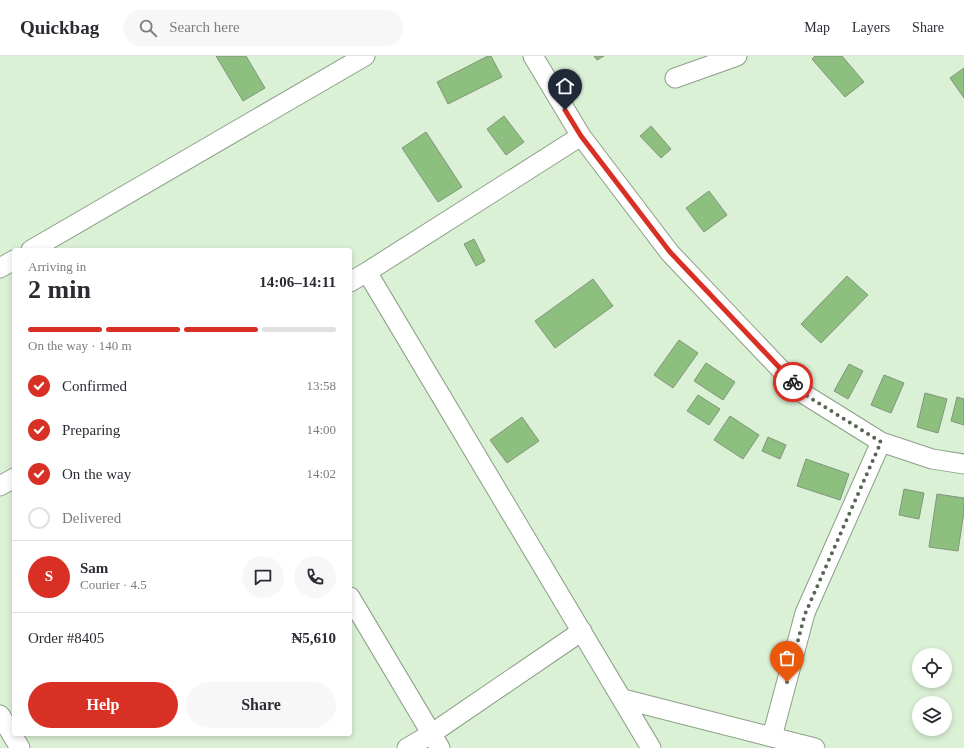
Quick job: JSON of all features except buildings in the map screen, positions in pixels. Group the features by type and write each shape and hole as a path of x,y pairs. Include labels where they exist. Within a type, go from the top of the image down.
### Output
{"street":[{"path":"33,248 365,56"},
{"path":"533,56 581,136 670,252 804,394 881,442 932,459 964,464"},
{"path":"674,78 736,56"},
{"path":"352,281 581,136"},
{"path":"0,268 12,261"},
{"path":"367,272 652,748"},
{"path":"772,737 805,614 881,442"},
{"path":"0,486 12,479"},
{"path":"352,600 436,741"},
{"path":"407,748 436,741 582,631"},
{"path":"623,699 815,748"},
{"path":"0,715 12,735"},
{"path":"13,736 20,748"}],"way so far":[{"path":"787,682 805,614 881,442 804,394 793,382"}],"route":[{"path":"565,110 599,162 670,252 793,382"}]}
